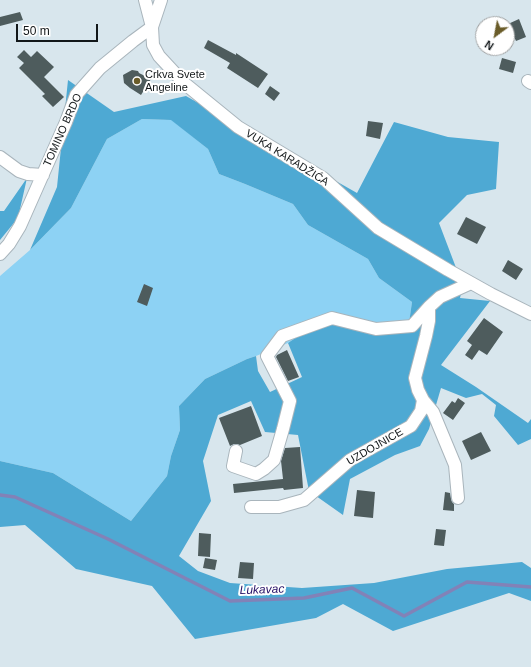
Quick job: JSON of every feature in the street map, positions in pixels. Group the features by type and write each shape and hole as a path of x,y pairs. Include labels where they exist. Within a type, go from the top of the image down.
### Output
{"street":[{"path":"145,0 152,26"},
{"path":"152,0 152,26"},
{"name":"VUKA KARADŽIĆA","path":"161,0 152,26 153,45 159,56 184,83 238,127 323,178 378,228 471,283"},
{"name":"TOMINO BRDO","path":"0,254 9,244 20,226 66,122 76,95 100,68 152,26"},
{"path":"0,157 19,171 28,174 43,175"},
{"path":"236,451 233,466 256,474 274,460 290,401 267,356 282,336 332,318 376,328 412,326 440,297 471,283 531,314"},
{"path":"429,308 429,320 426,336 415,378 418,390 423,400 433,412 455,465 458,498"},
{"name":"UZDOJNICE","path":"251,507 279,507 304,500 350,460 412,426 422,411 423,400"}],"shaded area":[{"path":"68,80 114,112 186,96 357,193 394,122 448,137 499,142 496,189 467,195 439,223 463,286 460,298 490,301 441,365 528,423 531,419 531,439 518,445 494,416 496,405 482,394 466,398 441,388 429,429 420,446 395,455 350,479 343,515 309,491 298,435 265,432 251,401 218,415 203,461 211,501 179,556 198,571 230,583 302,588 374,583 447,569 522,562 531,568 531,601 509,593 393,631 343,604 316,618 195,639 152,586 76,569 25,525 0,527 0,461 53,473 131,521 167,476 171,456 180,430 179,406 205,379 256,356 258,371 270,392 302,377 288,343 331,314 366,333 408,330 412,302 379,278 368,259 308,225 293,204 219,174 208,149 171,120 142,119 107,139 71,208 30,250 57,187"},
{"path":"142,119 172,120 208,149 219,174 293,204 308,225 368,259 379,278 412,302 408,331 366,333 331,314 288,343 247,359 205,379 179,406 180,430 171,456 167,476 131,521 53,473 0,461 0,276 30,250 71,208 107,139"},
{"path":"27,178 18,218 0,240 0,211 4,211"}],"building":[{"path":"20,12 23,20 0,26 0,17"},
{"path":"519,19 526,37 516,41 515,39 515,21"},
{"path":"208,40 236,55 236,53 268,74 258,88 227,68 230,63 204,48"},
{"path":"24,50 31,57 37,51 54,67 44,77 64,97 53,107 42,96 45,94 19,68 24,63 17,57"},
{"path":"502,58 516,62 513,73 499,69"},
{"name":"Crkva Svete Angeline","path":"132,70 138,71 151,79 141,95 124,83 123,75"},
{"path":"270,86 280,93 274,101 265,94"},
{"path":"368,121 383,123 380,139 366,136"},
{"path":"466,217 486,227 477,244 457,234"},
{"path":"508,260 523,269 516,280 502,271"},
{"path":"144,284 153,288 147,306 137,302"},
{"path":"484,318 503,332 487,355 479,350 472,360 465,355 472,345 467,341"},
{"path":"287,350 299,377 288,381 276,357"},
{"path":"458,398 465,403 453,420 443,413 452,401 455,403"},
{"path":"251,406 262,436 240,445 234,444 230,446 219,418"},
{"path":"481,432 491,451 471,460 462,441"},
{"path":"300,447 303,488 284,490 283,488 234,493 233,484 283,479 281,461 285,448"},
{"path":"357,490 375,492 373,518 354,516"},
{"path":"445,492 450,493 454,504 454,511 443,510"},
{"path":"436,529 446,530 444,546 434,545"},
{"path":"199,533 211,534 210,557 198,556"},
{"path":"205,558 217,560 215,570 203,568"},
{"path":"240,562 254,563 253,579 238,578"}],"waterway":[{"name":"Lukavac","path":"0,495 15,497 108,539 230,601 304,598 352,588 404,616 467,582 531,587"}],"place":[{"name":"Crkva Svete Angeline","path":"137,81"}]}
